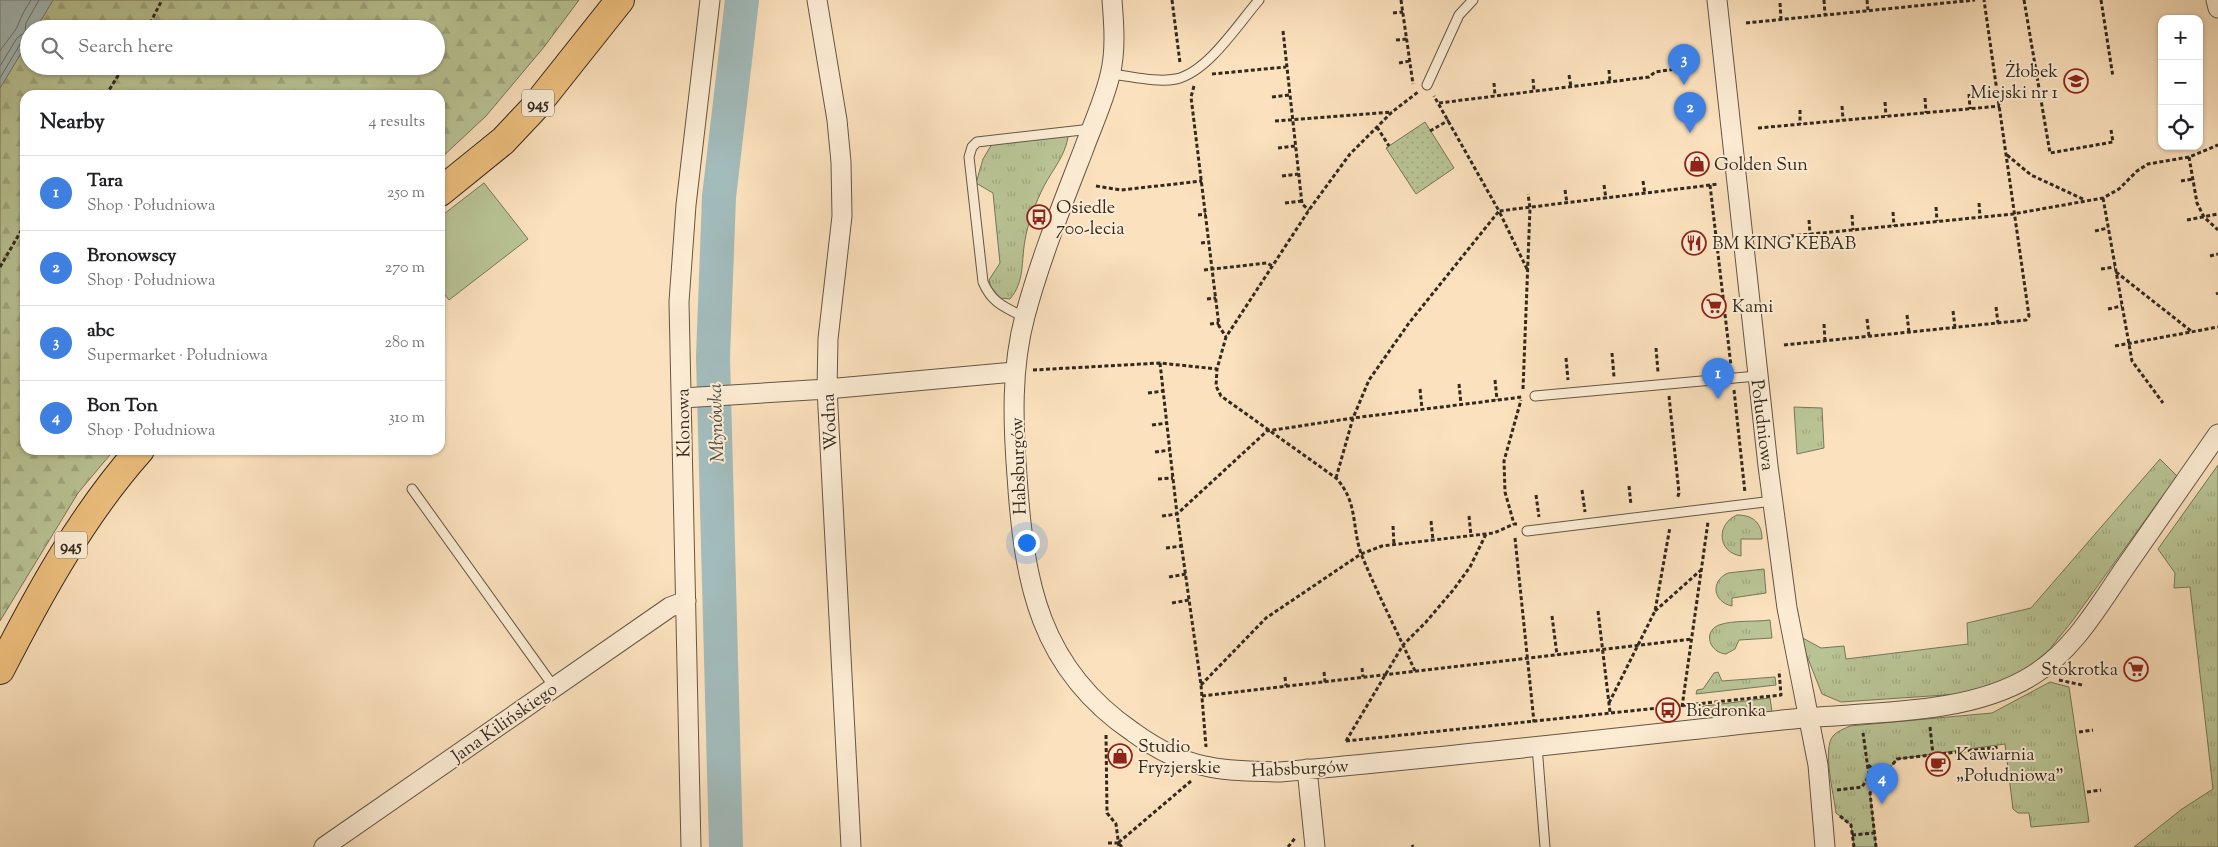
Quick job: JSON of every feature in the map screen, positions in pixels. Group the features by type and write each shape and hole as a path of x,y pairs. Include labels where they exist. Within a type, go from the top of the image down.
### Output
{"main road":[{"name":"945","path":"445,188 502,141 535,107 620,0"},
{"name":"945","path":"0,670 54,572 94,508 136,455"}],"street":[{"name":"Klonowa","path":"691,847 680,302 686,205 710,0"},
{"name":"Wodna","path":"817,0 837,120 841,162 842,216 828,338 827,389 851,847"},
{"name":"Habsburgów","path":"1112,0 1114,44 1111,74 1055,224 1024,317 1014,372 1020,528 1028,574 1038,614 1060,658 1077,682 1100,708 1156,748 1183,760 1205,767 1242,771 1280,772 1809,717 1938,706 1978,700 2003,691 2033,675 2059,655 2086,624 2218,434"},
{"name":"Południowa","path":"1717,0 1757,376 1787,608 1809,717 1820,784 1825,847"},
{"path":"2216,0 2218,8"},
{"path":"682,398 827,389 1014,372"},
{"name":"Jana Kilińskiego","path":"324,847 670,607 686,601"},
{"path":"1307,769 1315,847"}],"lane":[{"path":"1111,74 1165,80 1186,74 1203,64 1258,0"},
{"path":"1427,85 1459,15 1473,0"},
{"path":"1024,317 1000,306 989,295 983,282 969,157 972,148 977,142 1091,129"},
{"path":"1534,396 1757,376"},
{"path":"412,489 554,687"},
{"path":"1525,527 1672,514 1773,501"},
{"path":"1536,746 1545,847"}],"path":[{"path":"152,20 162,0"},
{"path":"1172,0 1180,67 1186,65"},
{"path":"1401,0 1414,95"},
{"path":"1824,0 1825,15"},
{"path":"1867,0 1868,10"},
{"path":"1912,0 1913,6"},
{"path":"1746,23 1975,0"},
{"path":"1784,345 2026,320 2029,316 1984,0"},
{"path":"2024,0 2050,152 2112,142 2111,130"},
{"path":"2101,0 2113,78"},
{"path":"1780,2 1781,19"},
{"path":"1393,13 1403,12"},
{"path":"1283,31 1301,200 1302,204 1309,210"},
{"path":"1396,40 1406,39"},
{"path":"1399,63 1410,61"},
{"path":"1439,103 1649,78 1655,72 1697,66"},
{"path":"1203,75 1286,67"},
{"path":"1609,70 1610,82"},
{"path":"109,90 118,75"},
{"path":"1570,75 1571,87"},
{"path":"1198,79 1191,97 1219,323 1226,337"},
{"path":"1533,79 1534,92"},
{"path":"1494,83 1495,96"},
{"path":"1415,671 1361,554 1352,502 1346,488 1336,478 1267,431 1221,396 1216,386 1217,369 1226,337 1309,210 1350,154 1392,112 1427,85 1449,120 1499,210 1528,271"},
{"path":"1969,94 1970,109"},
{"path":"1272,97 1289,95"},
{"path":"1925,98 1926,113"},
{"path":"1885,102 1886,116"},
{"path":"1842,106 1843,120"},
{"path":"1758,128 2000,106"},
{"path":"1800,110 1800,124"},
{"path":"1275,121 1392,112"},
{"path":"1430,131 1449,120"},
{"path":"1377,127 1389,146"},
{"path":"1771,238 2013,214 2103,198 2119,189 2137,170 2148,164 2189,156 2218,145"},
{"path":"1278,148 1295,146"},
{"path":"2006,155 2031,174 2086,201"},
{"path":"2189,156 2197,203 2204,217 2218,230"},
{"path":"1282,176 1298,174"},
{"path":"2181,181 2193,179"},
{"path":"1643,181 1645,194"},
{"path":"1096,186 1121,190 1202,182"},
{"path":"1336,478 1353,418 1369,380 1409,323 1499,210 1567,204 1737,182"},
{"path":"1604,186 1606,198"},
{"path":"1710,186 1747,504"},
{"path":"1565,190 1567,204"},
{"path":"1528,194 1530,208 1522,397 1504,461 1504,492 1514,524 1534,722"},
{"path":"2103,198 2132,360 2163,403"},
{"path":"1285,203 1301,200"},
{"path":"1979,203 1980,217"},
{"path":"1936,207 1937,221"},
{"path":"1892,212 1894,226"},
{"path":"1198,215 1206,214"},
{"path":"2187,220 2218,214"},
{"path":"1852,216 1853,230"},
{"path":"1809,220 1810,234"},
{"path":"2095,231 2108,228"},
{"path":"0,267 20,233"},
{"path":"1201,243 1209,242"},
{"path":"2210,256 2218,254"},
{"path":"1204,270 1267,263 1272,266"},
{"path":"2101,269 2115,269 2191,331"},
{"path":"1207,299 1216,298"},
{"path":"2108,308 2122,306"},
{"path":"1996,307 1998,323"},
{"path":"1953,311 1955,327"},
{"path":"1907,315 1909,332"},
{"path":"1868,319 1869,336"},
{"path":"1210,324 1219,323"},
{"path":"1824,324 1825,341"},
{"path":"2115,346 2218,327"},
{"path":"1656,348 1679,493 1676,501"},
{"path":"1612,353 1616,388"},
{"path":"1566,358 1570,393"},
{"path":"1014,372 1160,363 1217,369"},
{"path":"1160,363 1181,546 1201,684 1206,747"},
{"path":"1495,380 1497,400"},
{"path":"1459,384 1461,404"},
{"path":"1420,389 1422,409"},
{"path":"1148,393 1163,391"},
{"path":"1162,516 1177,514 1267,431 1353,418 1522,397"},
{"path":"1152,425 1167,423"},
{"path":"1155,452 1170,450"},
{"path":"1158,480 1173,478"},
{"path":"1629,486 1631,508 1640,506"},
{"path":"1582,490 1585,514 1594,513"},
{"path":"1536,495 1539,521"},
{"path":"1682,706 1709,509"},
{"path":"1609,703 1655,611 1672,514"},
{"path":"1469,516 1471,536"},
{"path":"1431,521 1433,540"},
{"path":"1201,684 1266,618 1361,554 1382,546 1494,533 1514,524 1525,527"},
{"path":"1393,526 1394,545"},
{"path":"1486,534 1470,567 1454,589 1426,622 1403,644 1346,741 1781,695 1778,666"},
{"path":"1166,548 1181,546"},
{"path":"1655,611 1701,569"},
{"path":"1169,577 1186,574"},
{"path":"1172,603 1189,600"},
{"path":"1598,611 1610,712"},
{"path":"1552,616 1557,655"},
{"path":"1202,696 1692,639"},
{"path":"1362,668 1363,678"},
{"path":"1324,672 1325,682"},
{"path":"1285,677 1286,686"},
{"path":"2057,680 2082,685"},
{"path":"1929,719 1933,755"},
{"path":"1834,798 1833,790 1862,787 1869,776 1862,725"},
{"path":"2079,732 2093,730"},
{"path":"1106,734 1107,813 1116,824 1120,846"},
{"path":"1876,847 1870,794 1897,759 2000,747"},
{"path":"1867,765 1889,781"},
{"path":"1120,846 1192,781"},
{"path":"2087,792 2101,790"},
{"path":"1836,813 1851,824 1854,847"},
{"path":"1852,835 1874,832"},
{"path":"1108,843 1120,846"}],"green space":[{"path":"53,0 579,0 544,47 486,116 445,154 445,90 20,90 20,455 110,455 78,493 0,621 0,88 20,55 20,75 445,75 445,20 41,20"},
{"path":"1425,122 1454,168 1416,194 1386,148"},
{"path":"1068,137 1064,150 1044,186 1030,219 1018,285 1010,299 1000,298 991,287 989,280 1000,263 993,193 976,183 983,159 992,144"},
{"path":"484,183 528,239 449,300 445,295 445,213"},
{"path":"1794,407 1822,408 1824,448 1797,454"},
{"path":"2160,459 2177,476 2073,620 2049,650 2026,669 1992,686 1960,694 1841,702 1822,694 1799,636 1821,648 1844,646 1846,659 1968,644 1967,623 2031,608"},
{"path":"2218,465 2218,847 2134,847 2182,809 2213,789 2190,587 2174,588 2175,573 2158,549"},
{"path":"1737,515 1752,518 1758,524 1762,533 1762,539 1741,539 1741,556 1727,549 1722,537 1725,525"},
{"path":"1764,569 1766,593 1732,598 1732,606 1726,604 1718,596 1716,586 1718,581 1728,573"},
{"path":"1770,620 1772,638 1739,640 1735,649 1726,654 1716,650 1710,642 1711,632 1719,625 1730,622"},
{"path":"1718,672 1722,681 1775,677 1776,685 1696,694 1697,690 1703,689 1714,673"},
{"path":"2050,682 2069,687 2089,822 2031,827 2029,813 2018,813 2013,809 2005,744 1897,759 1870,793 1876,847 1854,847 1851,825 1836,813 1831,784 1829,751 1830,742 1835,734 1850,726 1992,713"},
{"path":"1770,698 1772,712 1696,711 1696,707"}],"water":[{"path":"0,0 53,0 41,20 20,20 20,55 0,88"}],"waterway":[{"name":"Młynówka","path":"726,847 713,357 719,197 742,0"}],"place":[{"name":"Żłobek Miejski nr 1","path":"2076,81"},
{"name":"abc","path":"1684,85"},
{"name":"Bronowscy","path":"1690,133"},
{"name":"Golden Sun","path":"1697,164"},
{"name":"Osiedle 700-lecia","path":"1039,217"},
{"name":"BM KING KEBAB","path":"1694,243"},
{"name":"Kami","path":"1714,306"},
{"name":"Tara","path":"1718,399"},
{"name":"Stokrotka","path":"2136,669"},
{"name":"Biedronka","path":"1668,710"},
{"name":"Studio Fryzjerskie","path":"1120,756"},
{"name":"Kawiarnia „Południowa”","path":"1938,764"},
{"name":"Bon Ton","path":"1882,804"}]}
